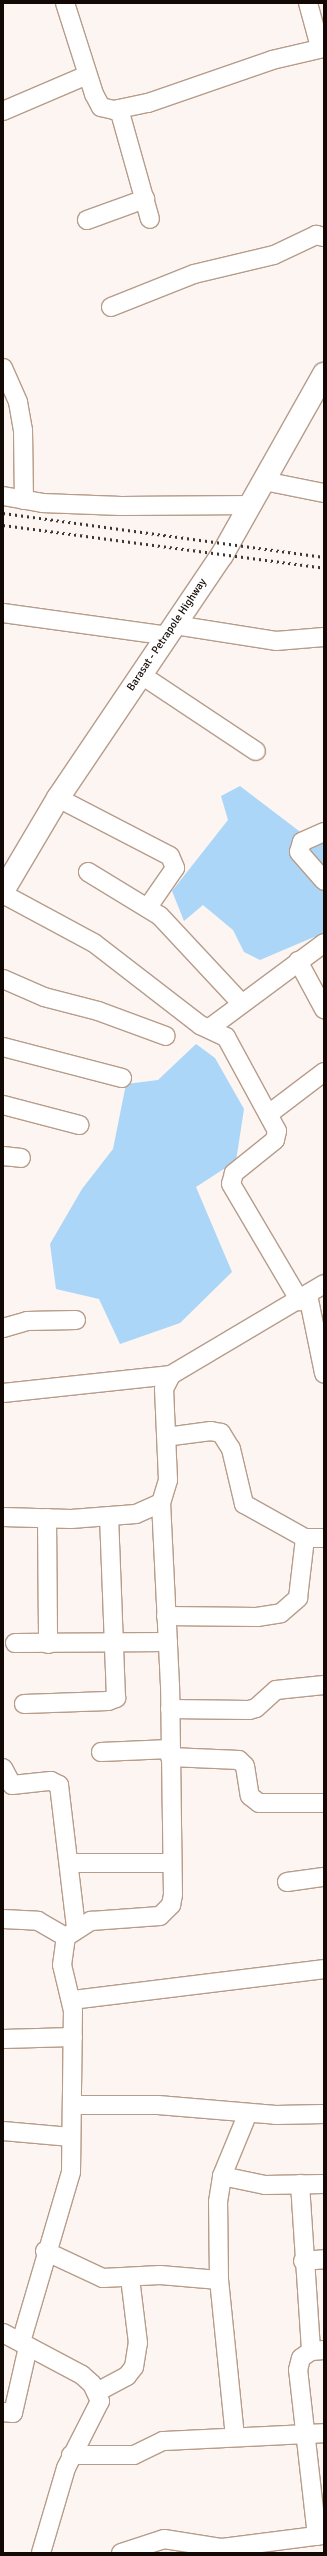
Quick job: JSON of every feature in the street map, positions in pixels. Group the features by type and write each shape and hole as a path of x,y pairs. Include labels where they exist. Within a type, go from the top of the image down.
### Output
{"highway":[{"name":"Barasat - Petrapole Highway","path":"3,891 58,798 140,674 172,630 252,505 324,374"}],"street":[{"path":"65,3 87,75 101,107 119,109 148,103 322,47 308,3"},
{"path":"3,111 87,75"},
{"path":"119,109 150,219"},
{"path":"87,220 145,200"},
{"path":"111,307 190,275 267,258 316,235 324,237"},
{"path":"3,368 18,402 23,430 24,500"},
{"path":"264,482 324,493"},
{"path":"3,496 24,500 121,506 252,505"},
{"path":"3,613 276,641 324,637"},
{"path":"140,674 256,751"},
{"path":"58,798 170,856 175,868 148,907"},
{"path":"324,832 302,842 299,852 324,881"},
{"path":"88,872 148,907 170,925 242,1004"},
{"path":"3,894 94,943 200,1025 211,1027 226,1037 270,1113 277,1137 234,1173 231,1184 304,1298 324,1373"},
{"path":"211,1027 324,943"},
{"path":"298,961 324,1010"},
{"path":"3,979 44,997 98,1011 166,1036"},
{"path":"3,1047 122,1078"},
{"path":"270,1113 324,1072"},
{"path":"3,1105 79,1125"},
{"path":"3,1156 21,1158"},
{"path":"3,1393 171,1375 304,1298 324,1284"},
{"path":"3,1328 27,1321 76,1320"},
{"path":"3,1919 38,1922 71,1932 91,1921 151,1917 166,1912 173,1896 170,1863 170,1709 168,1642 161,1503 168,1480 164,1389 171,1375"},
{"path":"166,1437 211,1430 221,1433 232,1449 244,1504 306,1538 324,1538"},
{"path":"3,1517 47,1518 136,1514 161,1503"},
{"path":"24,1704 114,1700 109,1516"},
{"path":"47,1518 48,1644"},
{"path":"166,1616 257,1617 281,1613 298,1598 306,1538"},
{"path":"15,1643 48,1644 168,1642"},
{"path":"170,1709 249,1710 256,1708 276,1690 324,1685"},
{"path":"101,1752 170,1753 239,1760 244,1766 250,1796 258,1803 324,1803"},
{"path":"3,1768 12,1785 51,1781 59,1785 71,1863 71,1932 62,1965 72,2000 72,2105 67,2191 45,2251 21,2342"},
{"path":"71,1863 170,1863"},
{"path":"287,1882 324,1877"},
{"path":"72,2000 324,1969"},
{"path":"3,2039 72,2037"},
{"path":"72,2105 158,2105 248,2113 324,2114"},
{"path":"235,2437 219,2280 218,2202 222,2176 248,2113"},
{"path":"3,2131 71,2137"},
{"path":"222,2176 265,2184 324,2184"},
{"path":"121,2553 146,2543 170,2539 222,2550 320,2536 304,2433 298,2370 301,2358 318,2351 304,2261 300,2184"},
{"path":"45,2251 103,2278 130,2278 160,2275 219,2280"},
{"path":"304,2261 324,2259"},
{"path":"97,2392 127,2376 134,2367 138,2343 130,2278"},
{"path":"3,2334 82,2375 97,2392 100,2401 96,2411 71,2455 41,2553"},
{"path":"3,2412 13,2413 28,2347 21,2342"},
{"path":"71,2455 122,2457 163,2441 304,2433 324,2434"}],"water":[{"path":"240,786 303,834 311,849 324,843 324,937 314,937 260,960 244,952 233,930 203,905 184,921 172,891 228,820 221,796"},
{"path":"196,1044 215,1058 244,1109 236,1161 196,1187 232,1272 180,1323 120,1344 99,1299 56,1289 50,1244 82,1189 113,1149 126,1084 158,1080"}],"railway":[{"path":"3,513 324,557"},
{"path":"3,525 324,568"}]}
